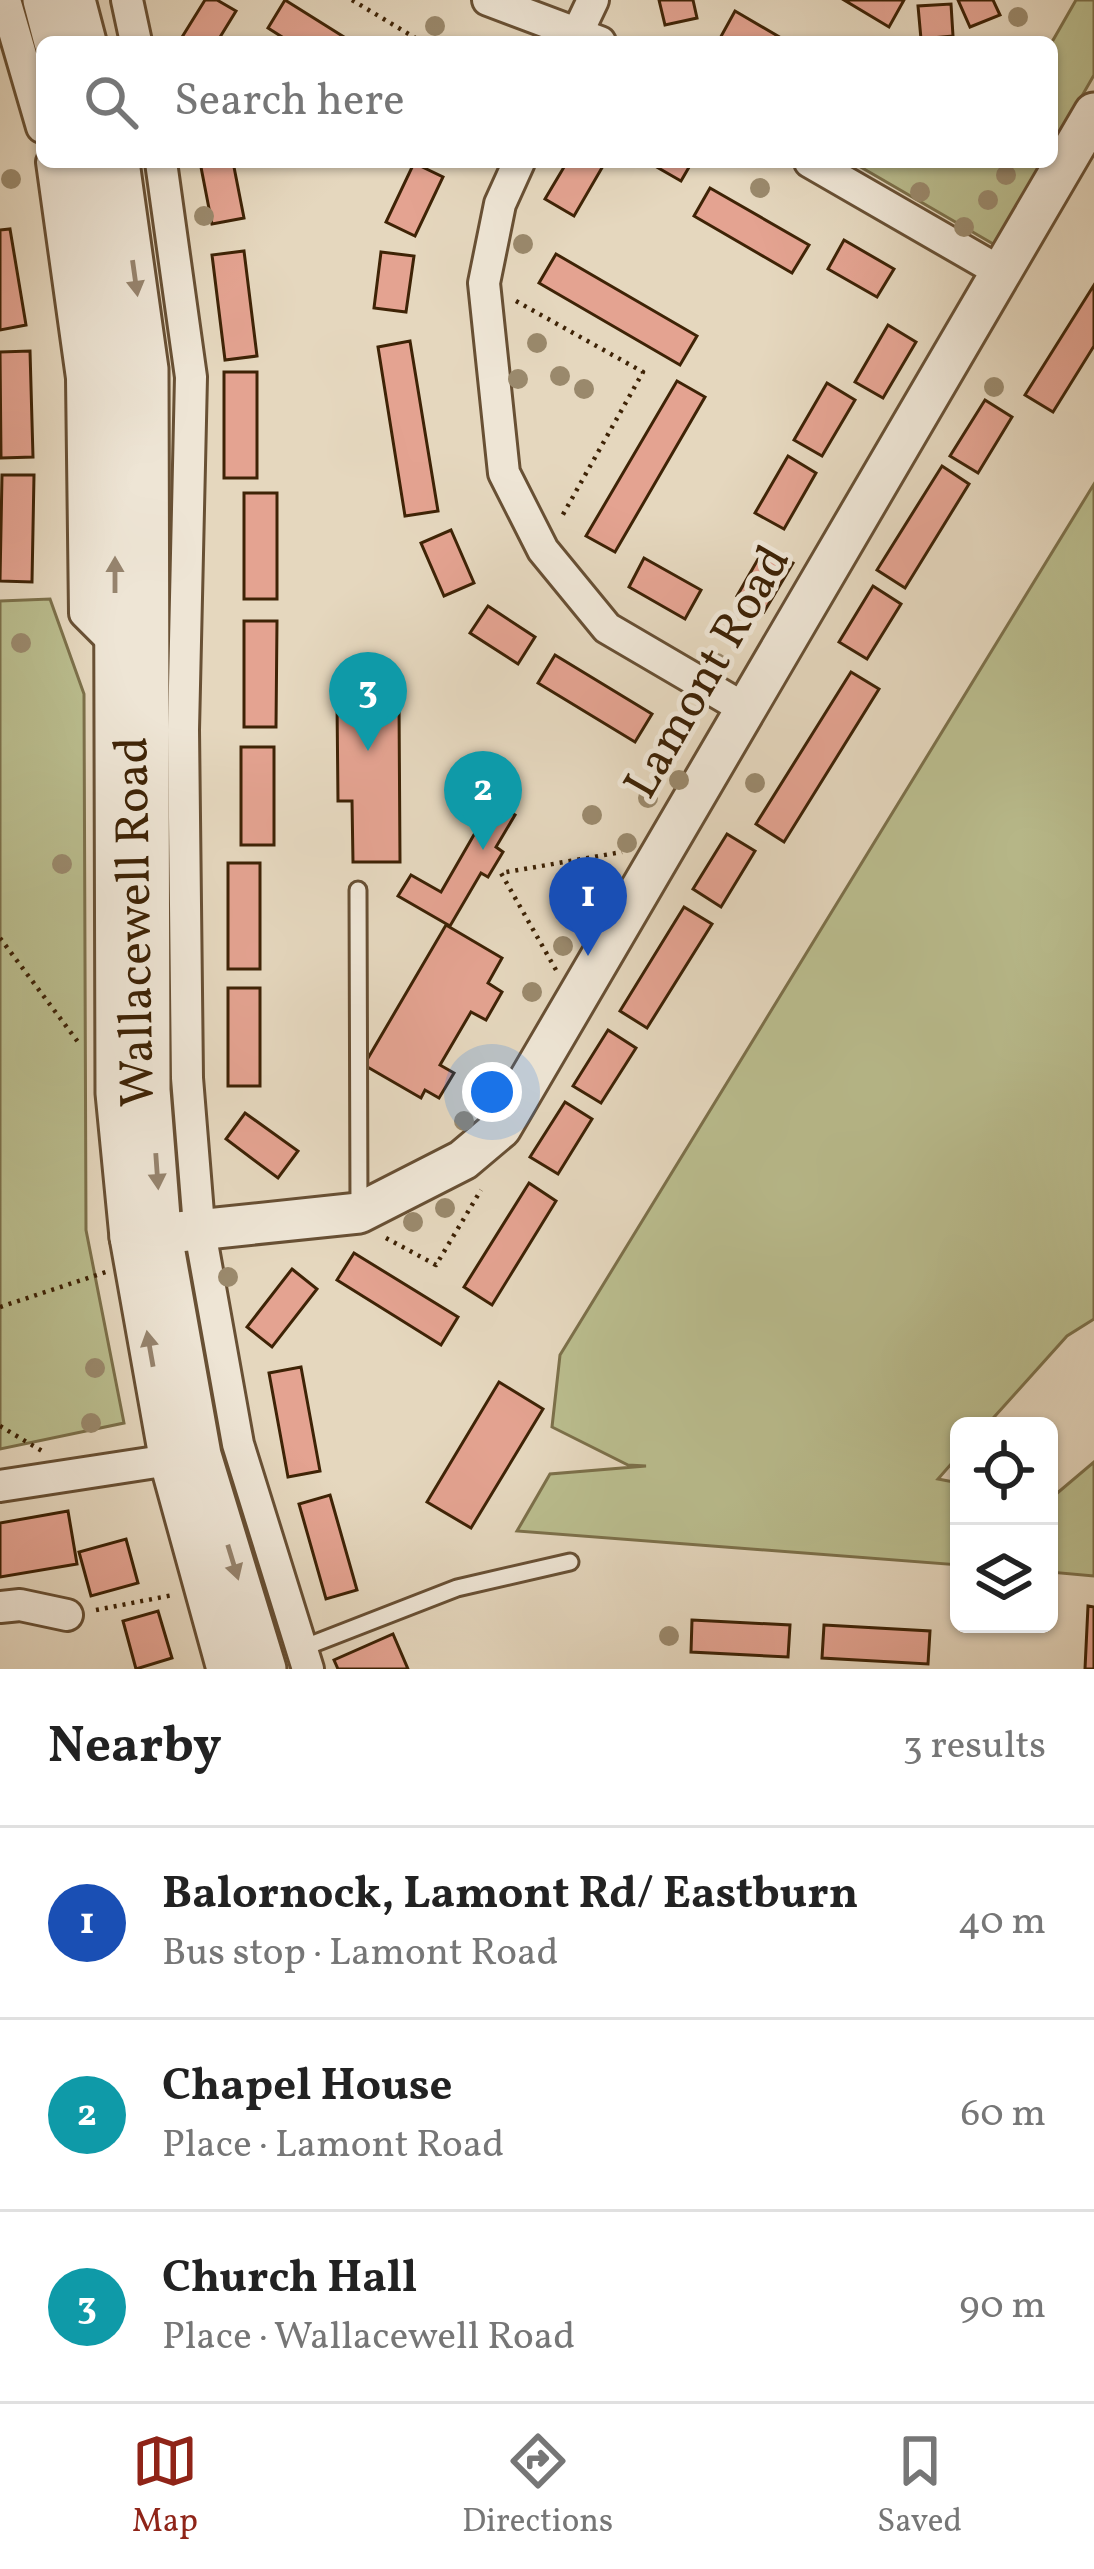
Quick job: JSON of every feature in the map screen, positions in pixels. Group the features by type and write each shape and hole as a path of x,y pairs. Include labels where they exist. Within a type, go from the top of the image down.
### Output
{"street":[{"path":"5,0 36,106"},
{"path":"43,0 52,36"},
{"path":"74,0 84,36"},
{"path":"128,0 135,36"},
{"path":"488,0 579,36"},
{"path":"584,36 593,0"},
{"name":"Lamont Road","path":"156,1239 359,1213 464,1160 501,1128 1094,113"},
{"path":"53,168 82,378 85,614 133,653"},
{"name":"Wallacewell Road","path":"87,168 114,371 133,653 156,1239 185,1458 227,1669"},
{"name":"Wallacewell Road","path":"120,168 148,369 116,1093 156,1239 238,1444 291,1662"},
{"name":"Wallacewell Road","path":"156,1239 187,1078 183,730 191,376 162,168"},
{"path":"516,168 500,204 484,283 504,473 543,550 607,628 747,710"},
{"path":"820,168 999,271"},
{"path":"0,1486 185,1458"},
{"name":"Wallacewell Road","path":"185,1458 291,1662"},
{"path":"0,1607 20,1605 67,1615"}],"lane":[{"path":"358,890 359,1213"},
{"path":"291,1662 457,1588 570,1562"}],"path":[{"path":"352,0 412,36"},
{"path":"484,283 643,372 543,550"},
{"path":"575,1003 501,873 669,844"},
{"path":"0,938 116,1093"},
{"path":"359,1213 368,1228 436,1265 482,1189"},
{"path":"0,1307 156,1239"},
{"path":"67,1615 177,1594"}],"green space":[{"path":"1076,0 1094,0 1094,75 1058,138 1058,36"},
{"path":"862,168 1040,168 995,245"},
{"path":"1094,484 1094,1319 1067,1336 994,1417 950,1417 950,1465 938,1479 950,1481 950,1564 517,1531 550,1474 646,1466 628,1465 552,1427 560,1355"},
{"path":"50,599 84,694 86,1230 124,1423 0,1449 0,601"},
{"path":"1094,1462 1094,1576 1058,1573 1058,1492"}],"building":[{"path":"205,0 217,0 236,11 221,36 183,36"},
{"path":"285,0 342,36 281,36 268,28"},
{"path":"659,0 693,0 697,18 665,25"},
{"path":"844,0 904,0 889,27"},
{"path":"958,0 993,0 1000,15 970,27"},
{"path":"951,4 953,36 921,36 918,6"},
{"path":"735,11 778,36 721,36"},
{"path":"201,168 234,168 244,218 212,224"},
{"path":"412,168 443,177 415,236 386,222"},
{"path":"563,168 602,168 574,216 545,199"},
{"path":"658,168 689,168 681,181"},
{"path":"710,188 809,245 792,273 694,216"},
{"path":"10,229 26,325 0,330 0,230"},
{"path":"844,240 894,269 877,297 828,269"},
{"path":"244,251 257,356 225,360 212,255"},
{"path":"381,252 414,256 406,312 374,308"},
{"path":"556,254 697,336 680,365 539,283"},
{"path":"1094,285 1094,346 1053,412 1025,395"},
{"path":"888,325 916,342 883,398 855,382"},
{"path":"410,341 438,511 405,516 378,347"},
{"path":"30,351 33,457 1,458 0,352"},
{"path":"224,372 257,372 257,478 224,478"},
{"path":"677,381 705,397 615,552 586,536"},
{"path":"827,383 855,400 822,456 794,440"},
{"path":"985,400 1012,417 978,473 950,456"},
{"path":"788,456 816,473 784,529 755,513"},
{"path":"942,466 969,484 905,588 877,570"},
{"path":"2,475 34,475 32,582 0,581"},
{"path":"244,493 277,493 277,599 244,599"},
{"path":"451,530 474,583 444,596 421,543"},
{"path":"765,547 793,563 764,612 737,596"},
{"path":"644,558 701,590 685,619 629,587"},
{"path":"873,586 901,604 867,659 839,642"},
{"path":"488,606 535,637 518,664 470,633"},
{"path":"244,621 277,621 276,727 244,727"},
{"path":"555,655 652,714 635,742 538,683"},
{"path":"851,672 879,689 784,842 756,824"},
{"path":"337,701 399,701 400,862 353,862 352,801 338,801"},
{"path":"241,747 274,747 274,845 241,845"},
{"path":"495,772 512,782 499,805 515,815 496,847 503,852 488,877 481,873 450,926 398,896 411,875 441,892 479,826 458,813 472,789 481,795"},
{"path":"727,834 755,851 721,907 693,889"},
{"path":"228,863 260,863 260,969 228,969"},
{"path":"684,907 712,924 647,1028 620,1011"},
{"path":"446,925 502,958 488,983 502,992 486,1020 471,1012 440,1065 454,1073 439,1098 425,1090 421,1098 364,1065"},
{"path":"228,988 260,988 260,1086 228,1086"},
{"path":"608,1030 636,1048 601,1103 573,1086"},
{"path":"565,1102 592,1119 558,1174 530,1157"},
{"path":"245,1113 298,1151 278,1178 226,1139"},
{"path":"529,1183 556,1201 492,1305 464,1287"},
{"path":"354,1253 458,1317 441,1345 337,1280"},
{"path":"292,1269 317,1289 272,1347 247,1327"},
{"path":"301,1367 320,1471 288,1477 269,1373"},
{"path":"499,1382 543,1409 471,1528 427,1502"},
{"path":"330,1495 357,1590 326,1599 299,1504"},
{"path":"68,1511 77,1564 0,1577 0,1523"},
{"path":"126,1539 138,1583 91,1596 79,1552"},
{"path":"1088,1606 1094,1607 1094,1669 1085,1669"},
{"path":"158,1611 172,1658 136,1669 123,1621"},
{"path":"692,1620 790,1625 788,1657 691,1652"},
{"path":"824,1625 930,1631 928,1664 822,1658"},
{"path":"393,1634 408,1669 338,1669 334,1660"}],"place":[{"name":"Church Hall","path":"368,751"},
{"name":"Chapel House","path":"483,850"},
{"name":"Balornock, Lamont Rd/ Eastburn","path":"588,956"}]}
